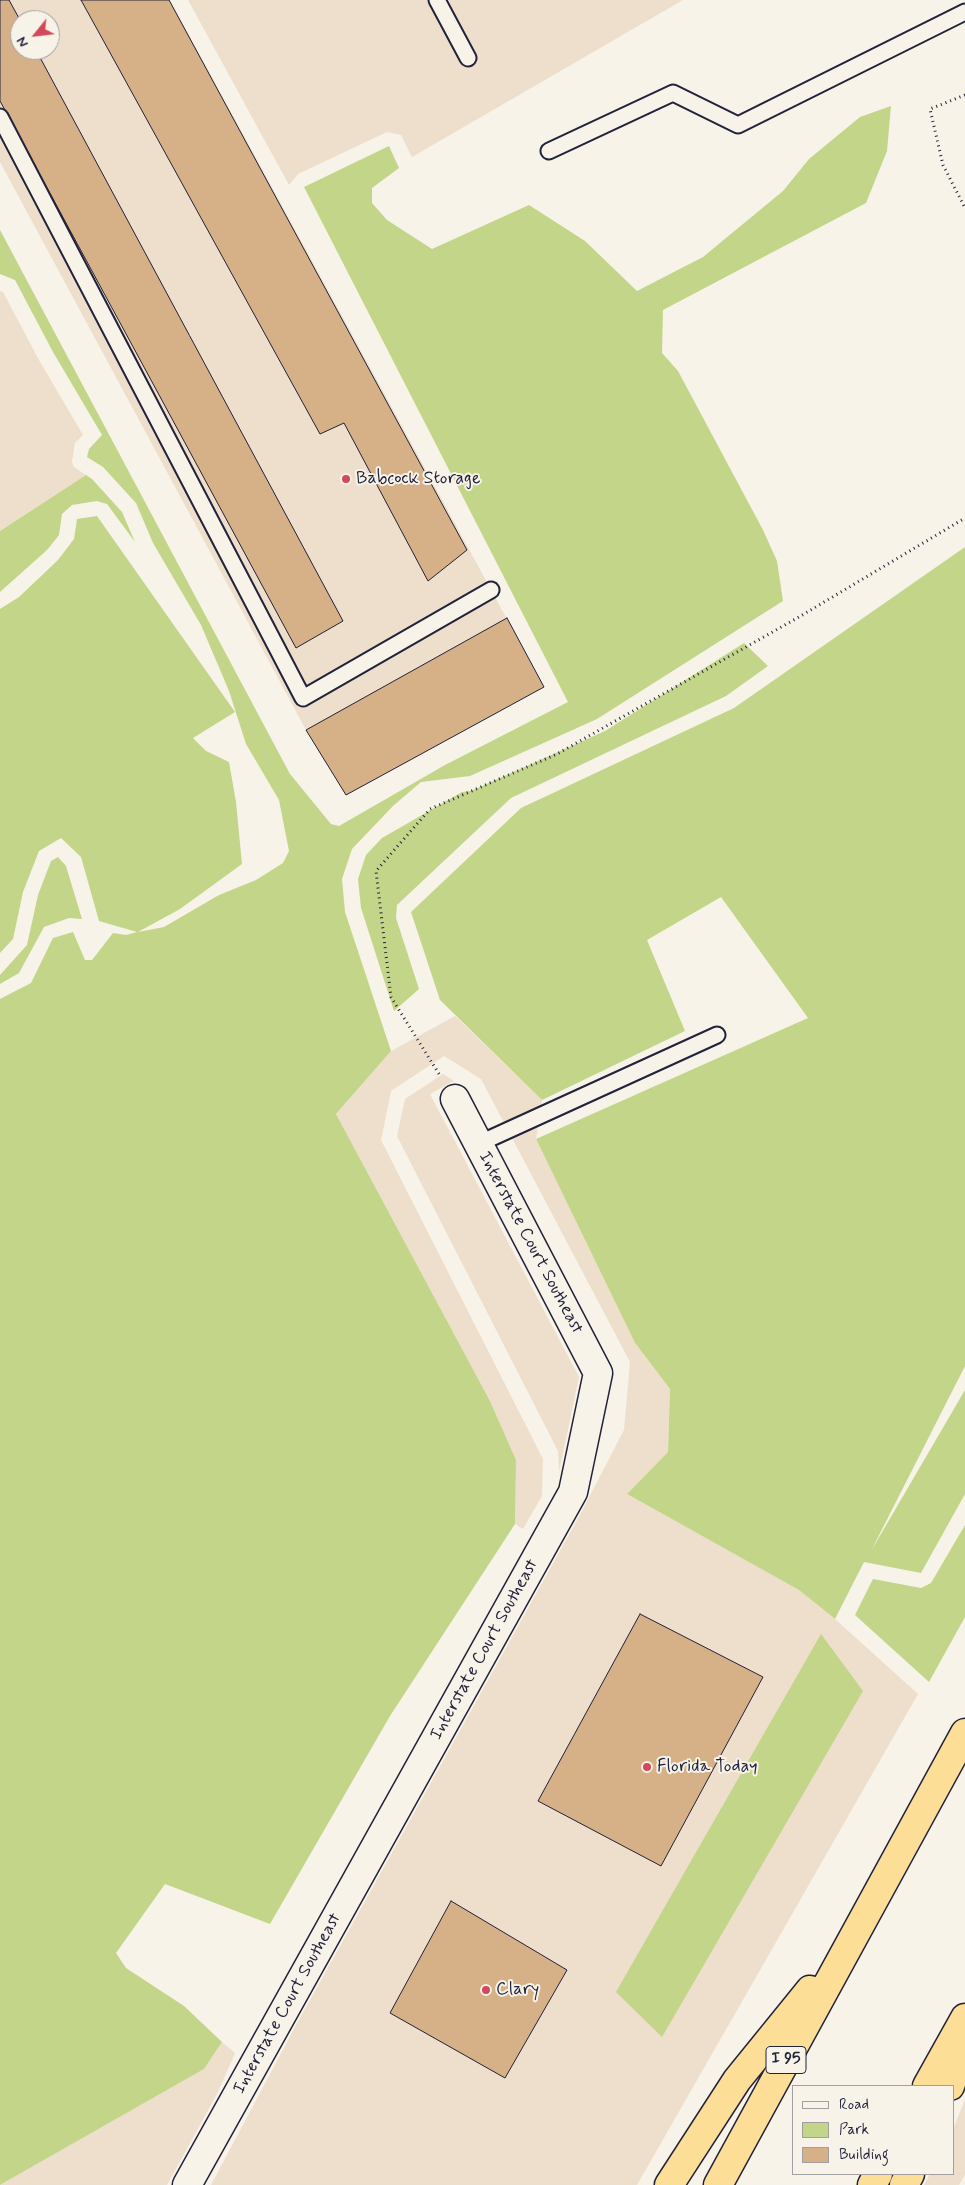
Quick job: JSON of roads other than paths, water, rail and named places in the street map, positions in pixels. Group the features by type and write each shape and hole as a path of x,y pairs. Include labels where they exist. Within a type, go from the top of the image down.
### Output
{"highway":[{"name":"I 95","path":"718,2185 965,1733"},
{"path":"669,2185 737,2080 855,1934"},
{"path":"928,2085 965,2018"},
{"path":"950,2085 965,2046"}],"street":[{"name":"Interstate Court Southeast","path":"187,2185 573,1492 598,1373 455,1099"}],"lane":[{"path":"437,0 468,58"},
{"path":"549,151 673,93 738,125 965,12"},
{"path":"0,118 303,698 491,590"},
{"path":"478,1144 717,1035"}],"place":[{"name":"Babcock Storage","path":"346,479"},
{"name":"Florida Today","path":"647,1767"},
{"name":"Clary","path":"486,1990"}]}
